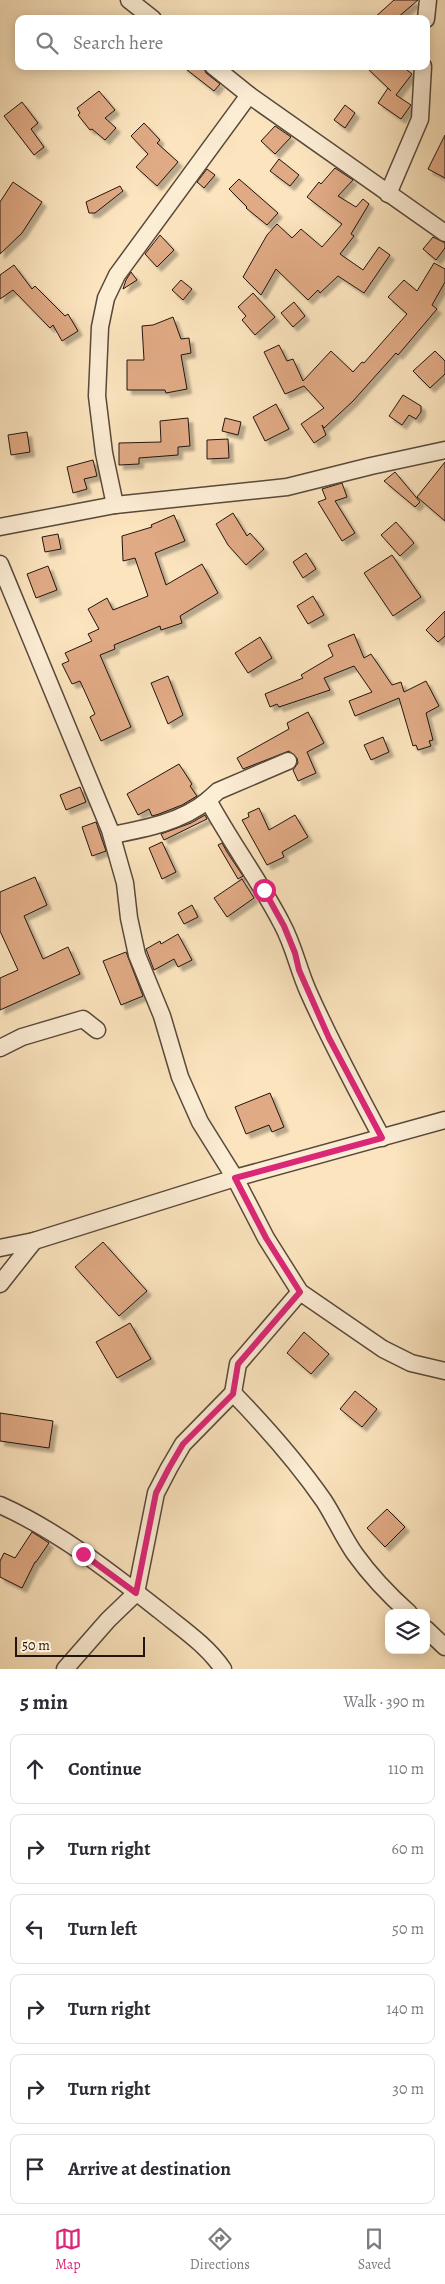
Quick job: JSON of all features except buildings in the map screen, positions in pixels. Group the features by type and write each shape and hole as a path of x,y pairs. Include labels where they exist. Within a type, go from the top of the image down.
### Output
{"street":[{"path":"129,0 148,15"},
{"path":"426,15 428,0"},
{"path":"218,70 249,95 445,233"},
{"path":"388,194 420,119 423,70"},
{"path":"115,505 104,453 97,396 100,327 106,298 123,268 249,95"},
{"path":"0,527 115,505 287,487 445,450"},
{"path":"0,564 112,835 125,883 129,918 137,955 162,1016 180,1077 200,1122 235,1178 266,1238 300,1292 383,1349 411,1363 445,1371"},
{"path":"112,835 159,825 195,808 218,791 288,761"},
{"path":"208,800 228,837 264,890 284,926 295,953 299,970 329,1038 382,1138"},
{"path":"0,1048 22,1037 83,1019 97,1030"},
{"path":"0,1248 34,1241 235,1178 445,1120"},
{"path":"0,1284 34,1241"},
{"path":"65,1669 108,1620 136,1593 156,1493 183,1444 233,1394 238,1364 300,1292"},
{"path":"233,1394 273,1434 302,1470 325,1502 354,1553 371,1575 405,1609"},
{"path":"0,1504 30,1520 83,1554 136,1593 197,1640 223,1669"},
{"path":"430,1633 445,1647"}],"route":[{"path":"83,1554 136,1593 152,1522 156,1493 169,1468 183,1444 233,1394 238,1364 259,1342 300,1292 266,1238 235,1178 382,1138 329,1038 299,970 295,953 284,926 264,890"}]}
